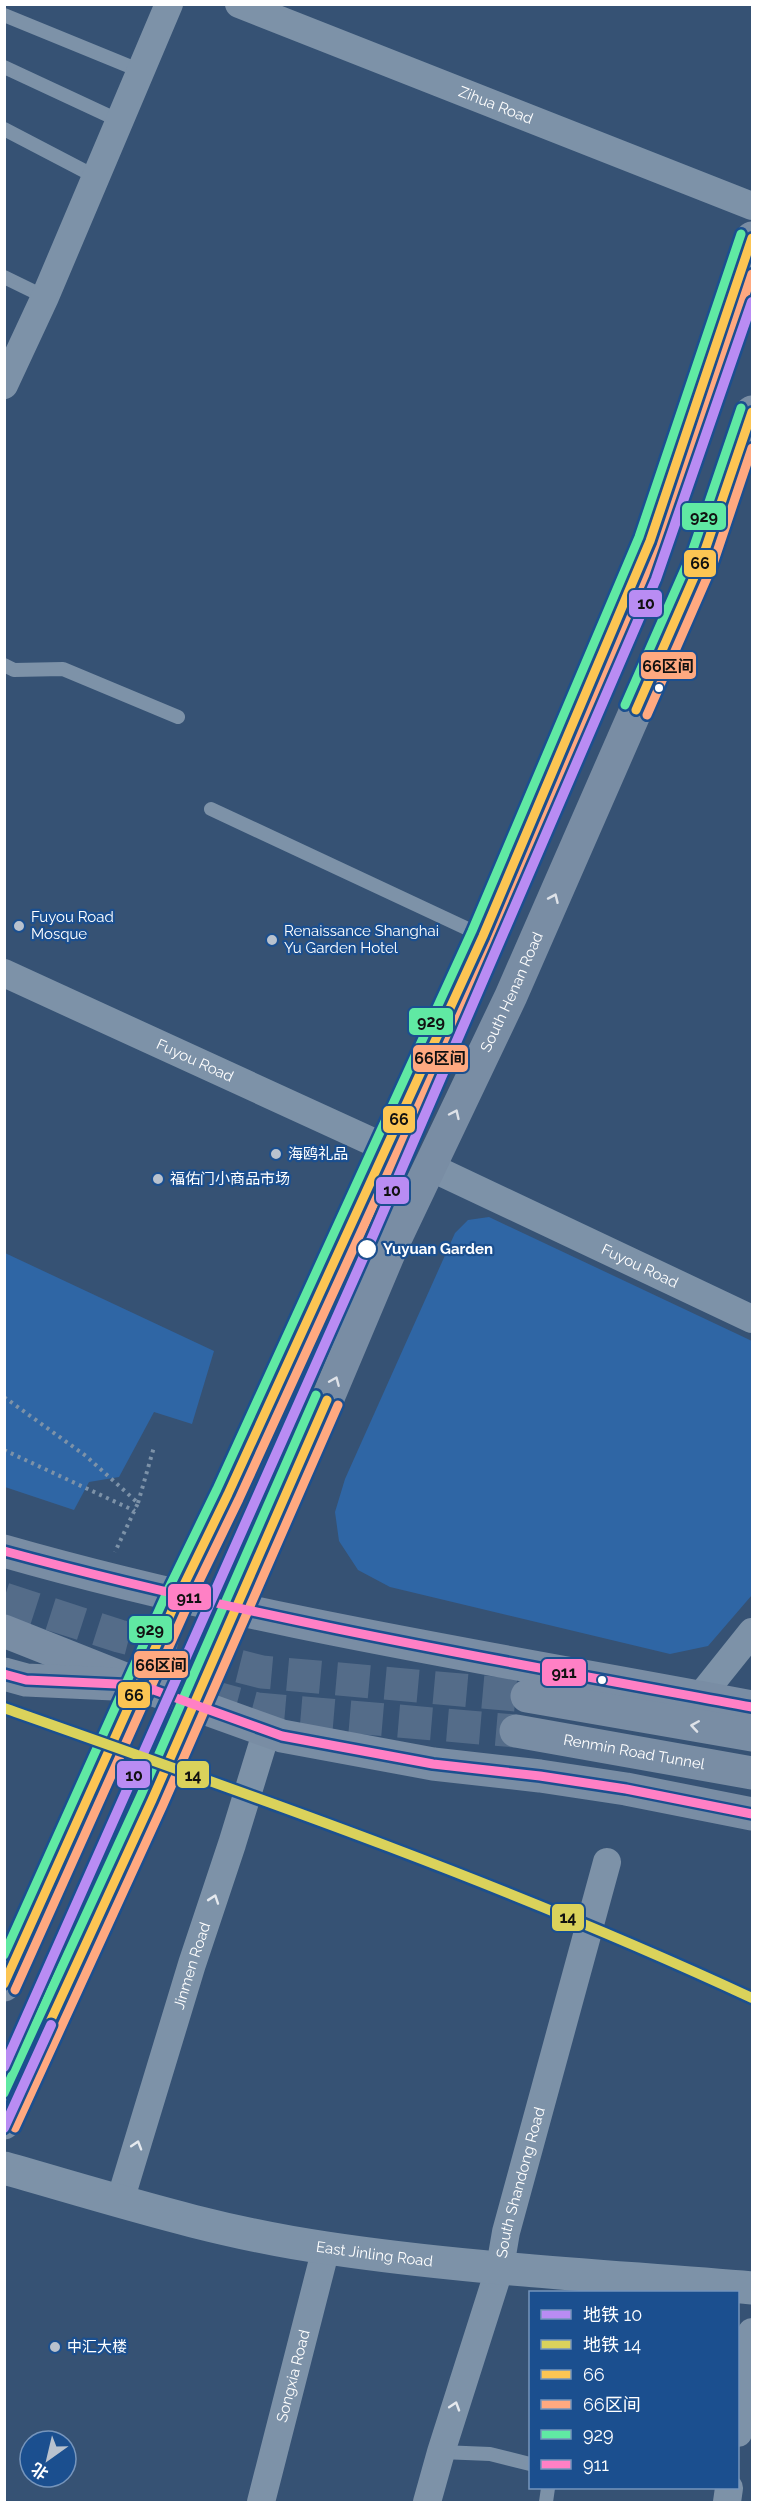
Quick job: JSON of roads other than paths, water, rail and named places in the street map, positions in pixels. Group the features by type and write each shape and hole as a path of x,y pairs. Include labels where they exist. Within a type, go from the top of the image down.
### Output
{"main road":[{"path":"4,1985 179,1595 228,1494 483,936 650,541 753,238"},
{"name":"South Henan Road","path":"4,2123 148,1810 235,1608 279,1514 392,1246 511,996 702,559 753,412"},
{"path":"4,1534 101,1579"},
{"path":"4,1551 101,1579 235,1608 753,1707"},
{"path":"4,1631 140,1685 282,1736 433,1764 540,1776 626,1789 753,1815"},
{"path":"4,1646 140,1685"},
{"path":"4,1674 26,1680 140,1685"},
{"path":"526,1696 753,1735"},
{"name":"Renmin Road Tunnel","path":"516,1731 753,1773"}],"street":[{"path":"4,385 45,297 170,4"},
{"name":"Zihua Road","path":"239,4 753,206"},
{"name":"Fuyou Road","path":"4,973 386,1148"},
{"name":"Fuyou Road","path":"430,1167 753,1319"},
{"path":"700,1697 753,1632"},
{"name":"Jinmen Road","path":"120,2201 267,1730"},
{"name":"South Shandong Road","path":"427,2502 500,2267 506,2232 607,1862"},
{"name":"East Jinling Road","path":"4,2168 220,2227 326,2248 500,2267 753,2288"},
{"name":"Songxia Road","path":"261,2502 326,2248"},
{"path":"739,2426 753,2332"}],"lane":[{"path":"4,15 141,71"},
{"path":"4,67 120,121"},
{"path":"4,129 96,177"},
{"path":"4,278 45,297"},
{"path":"4,666 14,670 63,669 178,717"},
{"path":"211,809 483,936"},
{"path":"441,2452 490,2454 529,2464"}],"tunnel":[{"path":"4,1599 119,1636 262,1672 527,1696"},
{"path":"205,1695 257,1709 516,1731"}],"metro line":[{"name":"10","path":"4,2067 368,1247 656,579 752,302"},
{"name":"14","path":"4,1708 288,1809 475,1880 752,1998"},
{"name":"10","path":"4,2128 51,2025"}],"place":[{"name":"Fuyou Road Mosque","path":"19,926"},
{"name":"Renaissance Shanghai Yu Garden Hotel","path":"272,940"},
{"name":"海鸥礼品","path":"276,1154"},
{"name":"福佑门小商品市场","path":"158,1179"},
{"name":"Yuyuan Garden","path":"367,1249"},
{"name":"中汇大楼","path":"55,2347"}]}
